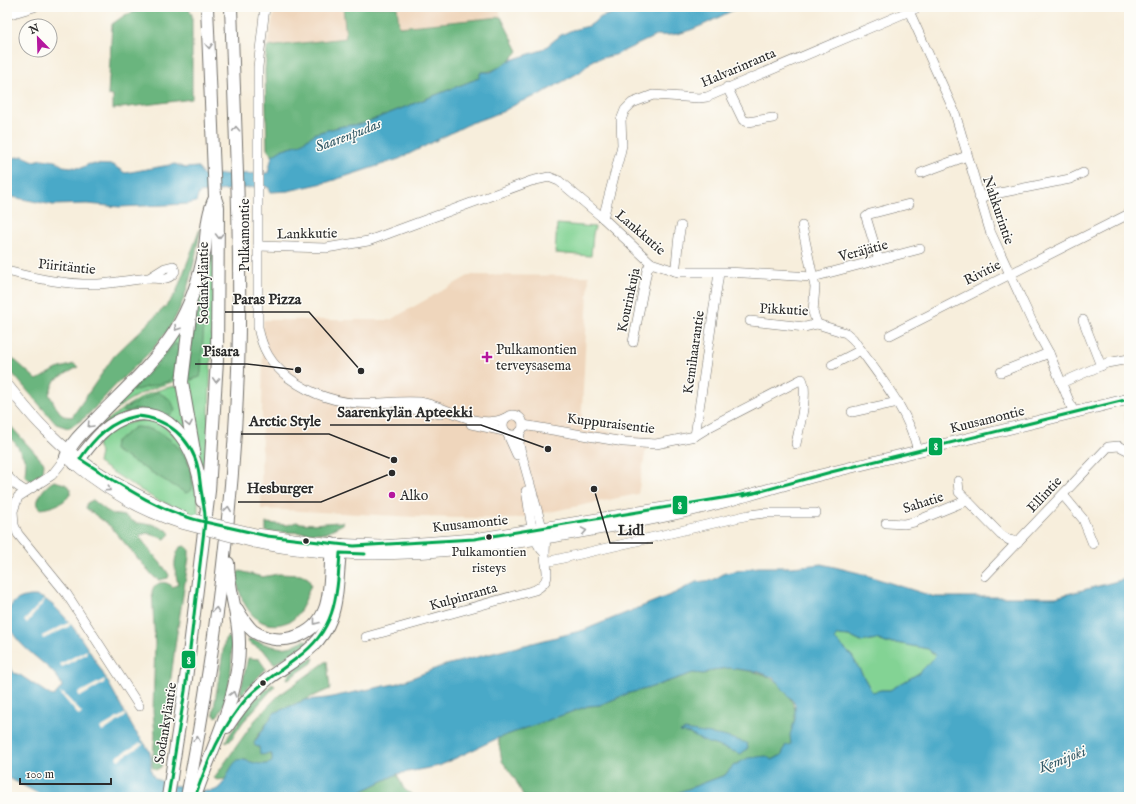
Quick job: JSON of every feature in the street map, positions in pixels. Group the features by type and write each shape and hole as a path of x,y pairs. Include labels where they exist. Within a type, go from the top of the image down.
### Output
{"highway":[{"name":"Sodankyläntie","path":"168,797 186,680 206,512 215,405 218,317 218,207 215,198 215,168 207,7"},
{"path":"195,797 196,778 230,501 236,413 239,196 231,7"},
{"path":"206,512 202,504 201,480 195,460 182,382 191,302 202,266 210,209 215,198"},
{"path":"72,457 164,347 191,302"},
{"path":"72,457 113,424 126,418 140,415 156,418 173,427 187,443 195,460"},
{"path":"216,744 228,711 238,664 239,640 229,581 228,555 224,548"},
{"path":"233,602 243,620 252,630 259,634 286,639 303,634 317,622 325,609 336,549"},
{"path":"187,797 196,778 216,744 249,696 270,678 301,657 321,635 328,623 335,604 336,549"}],"main road":[{"path":"7,385 24,407 72,457"},
{"path":"7,393 41,432 72,457"},
{"name":"Kuusamontie","path":"72,457 121,498 152,513 255,538 336,549 435,551 539,534 614,526 683,512 918,451 1129,399"}],"street":[{"path":"7,15 34,7"},
{"name":"Pulkamontie","path":"265,7 258,67 257,168 258,327 264,350 269,358 286,375 307,390 321,397 346,402 382,403 435,412 472,425 506,433"},
{"name":"Halvarinranta","path":"603,218 622,145 621,120 625,110 632,103 653,95 699,98 707,97 727,87 919,7"},
{"name":"Nahkurintie","path":"909,11 955,113 978,197 990,231 1033,324 1049,353 1074,413"},
{"path":"727,87 743,120 748,122 773,118"},
{"path":"921,173 967,156"},
{"path":"978,197 1070,179 1083,173"},
{"name":"Lankkutie","path":"258,246 326,248 368,241 543,177 555,178 567,185 651,263 674,271 813,277"},
{"path":"878,260 866,217 870,214 909,204"},
{"name":"Rivitie","path":"890,335 1129,214"},
{"path":"674,271 677,259 677,241 681,226"},
{"path":"802,226 816,287 813,312 817,324 846,333 853,339 898,402 915,437 918,451"},
{"name":"Veräjätie","path":"813,277 920,249"},
{"name":"Kourinkuja","path":"633,342 647,270 651,263"},
{"name":"Piiritäntie","path":"7,271 57,282 82,284 100,284 149,278"},
{"name":"Kemihaarantie","path":"695,436 719,272"},
{"path":"1083,320 1101,366"},
{"name":"Pikkutie","path":"750,321 804,327 817,324"},
{"path":"832,365 861,350"},
{"path":"1001,372 1049,353"},
{"path":"1061,383 1101,366 1129,359"},
{"name":"Kuppuraisentie","path":"522,429 645,444 656,444 695,436 711,426 802,379 804,383 804,395 796,444"},
{"name":"Pulkamontie","path":"382,403 387,401 421,403 485,421 499,421 505,418"},
{"path":"852,412 898,402"},
{"path":"539,534 519,445 522,429 520,418 515,415 510,415 505,418 502,424 516,454 539,534 546,546 546,562 749,515 765,513 816,513"},
{"path":"506,433 515,436 522,429"},
{"name":"Ellintie","path":"985,576 1108,447 1119,446 1129,451"},
{"path":"72,457 43,482 25,491 18,497 14,506 15,528 66,593 138,706"},
{"path":"7,476 25,491"},
{"name":"Sahatie","path":"958,481 959,492 1001,535 1009,540 1018,542"},
{"path":"1063,495 1083,519 1094,544"},
{"name":"Sahatie","path":"886,523 904,524 914,522 968,500"},
{"name":"Kulpinranta","path":"366,638 535,590 541,587 547,579 546,562"}],"shaded area":[{"path":"275,7 343,7 347,38 267,47"},
{"path":"397,7 499,7 501,17 399,27"},
{"path":"470,275 589,276 581,427 648,438 638,494 514,519 417,517 261,509 263,320 390,320"},
{"path":"1129,411 1129,440 1123,412"}],"green space":[{"path":"150,7 188,7 192,15 192,99 113,109 113,96 108,95 112,24 125,15"},
{"path":"343,7 397,7 399,27 501,17 518,51 511,59 497,69 481,72 479,78 362,124 343,126 316,133 300,144 283,149 272,156 267,149 265,70 267,47 346,38"},
{"path":"216,220 207,469 202,468 190,409 187,371 198,298"},
{"path":"557,224 595,227 591,256 555,253"},
{"path":"201,226 188,285 178,313 171,326 151,351 81,420 68,428 56,424 7,367 7,353 37,380 57,369 74,364 78,367 55,380 49,394 63,416 72,417 114,356 165,307 176,293"},
{"path":"201,300 205,306 201,372 200,377 191,380 187,376 198,304"},
{"path":"188,315 179,369 175,373 176,381 146,391 120,406 104,420 103,418"},
{"path":"174,344 177,344 179,349 173,378 170,381 133,391 135,386 157,365"},
{"path":"176,386 178,387 191,441 158,415 101,426 118,412 145,395"},
{"path":"158,392 171,400 175,410 172,413 164,415 139,409 123,412 123,409"},
{"path":"143,419 162,424 185,445 198,499 198,516 155,499 98,463 100,453 97,444 113,428"},
{"path":"7,422 44,463 43,472 31,481 25,476 26,462 16,444 7,435"},
{"path":"135,427 147,428 158,432 177,446 189,466 192,478 192,490 186,493 114,450 115,442"},
{"path":"54,481 65,484 71,489 70,494 60,504 40,509 37,503 43,490"},
{"path":"93,500 111,514 125,516 136,523 151,524 167,530 170,534 165,539 147,533 140,535 145,544 169,575 168,578 159,580 154,577 110,526 86,508 87,503"},
{"path":"296,522 314,524 343,522 343,524 325,533 266,532 266,523 288,525"},
{"path":"185,546 189,549 189,557 169,693 169,720 161,767 156,770 152,765 155,735 153,711 155,644 152,591 159,583 167,583 173,587 178,584 175,561 180,547"},
{"path":"240,571 262,577 278,574 301,575 308,578 311,585 302,608 294,619 281,624 271,625 262,622 255,617 243,602 237,583 236,574"},
{"path":"837,635 849,636 861,642 876,639 886,643 896,643 928,649 935,655 934,658 919,673 890,690 872,692 852,656 835,639"},
{"path":"227,637 230,638 232,655 230,679 224,703 221,711 216,717 213,714 225,639"},
{"path":"249,639 275,647 292,646 305,640 307,640 308,644 274,664 265,652 248,642"},
{"path":"248,658 259,659 266,669 243,693 240,693"},
{"path":"314,658 312,663 287,679 298,666 307,660"},
{"path":"327,661 330,689 274,713 255,740 263,755 269,753 273,758 273,762 262,764 243,759 231,768 226,779 217,780 214,778 255,720 278,696"},
{"path":"729,668 763,674 777,682 789,696 794,707 795,716 791,744 785,746 782,755 772,760 733,766 725,775 666,797 524,797 515,779 502,761 498,738 588,706 600,705 629,693 646,689 693,673 704,674 712,670"},
{"path":"272,684 275,686 243,722 230,741 225,742 249,705"},
{"path":"397,774 404,789 415,797 350,797"}],"water":[{"name":"Saarenpudas","path":"632,7 740,7 690,30 669,35 658,35 615,55 593,60 580,72 539,95 520,102 502,112 471,123 399,159 328,182 288,191 271,192 269,188 265,186 199,193 196,202 188,204 120,207 87,204 53,205 7,196 7,159 23,156 34,161 42,159 56,161 63,166 81,168 89,164 113,165 125,173 175,164 185,168 198,167 203,175 268,173 272,156 283,149 300,144 316,133 343,126 362,124 479,78 481,72 491,72 511,60 542,50 561,35 572,30 589,26 601,17"},
{"name":"Kemijoki","path":"822,564 859,573 935,597 1056,597 1129,578 1129,797 666,797 725,775 733,766 748,758 766,756 772,760 782,755 785,746 791,744 790,735 795,719 795,704 774,678 759,672 729,668 712,670 704,674 693,673 646,689 629,693 600,705 588,706 498,738 439,766 397,774 350,797 45,797 7,777 7,662 14,673 20,675 50,695 54,696 62,687 53,672 26,649 12,631 8,621 9,610 11,605 23,597 34,596 47,601 61,613 75,631 104,674 133,728 149,750 151,756 151,771 154,777 158,780 181,787 211,791 220,787 234,763 238,760 258,764 268,764 272,762 272,755 269,753 263,755 260,754 259,747 255,746 254,743 274,713 305,700 327,698 399,683 442,666 584,630 675,593 696,582 713,580 725,573 758,567 792,567","holes":["837,635 849,636 861,642 876,639 886,643 896,643 928,649 935,655 934,658 919,673 890,690 872,692 852,656 835,639"]},
{"path":"685,730 723,736 747,743 748,748 741,754 703,741 690,734 680,732"}],"pier":[{"path":"45,598 44,602 27,623 24,621"},
{"path":"70,622 71,624 68,627 43,639 42,636"},
{"path":"87,650 86,654 62,667 60,664"},
{"path":"105,679 104,683 80,697 78,693"},
{"path":"59,692 62,694 63,693 82,713 79,716"},
{"path":"126,713 125,717 102,732 100,728"},
{"path":"140,743 144,744 118,760 116,757"}],"transit line":[{"name":"8","path":"743,496 831,472 1129,399"},
{"name":"8","path":"137,416 168,425 184,439 190,448 195,457 198,468 205,512 205,522 172,511 140,496 80,459 104,431 119,422 137,416"},
{"name":"8","path":"205,522 267,536 354,546 474,539 759,492"},
{"name":"8","path":"168,797 185,691 205,522"},
{"name":"8","path":"195,797 216,745 238,709 259,687 297,658 320,636 332,612 338,584 340,553 365,554"}],"place":[{"name":"Pulkamontien terveysasema","path":"487,357"},
{"name":"Pisara","path":"298,370"},
{"name":"Paras Pizza","path":"361,371"},
{"name":"Saarenkylän Apteekki","path":"548,449"},
{"name":"Arctic Style","path":"394,460"},
{"name":"Hesburger","path":"392,473"},
{"name":"Lidl","path":"594,489"},
{"name":"Alko","path":"392,495"},
{"name":"Pulkamontien risteys","path":"489,537"}]}
